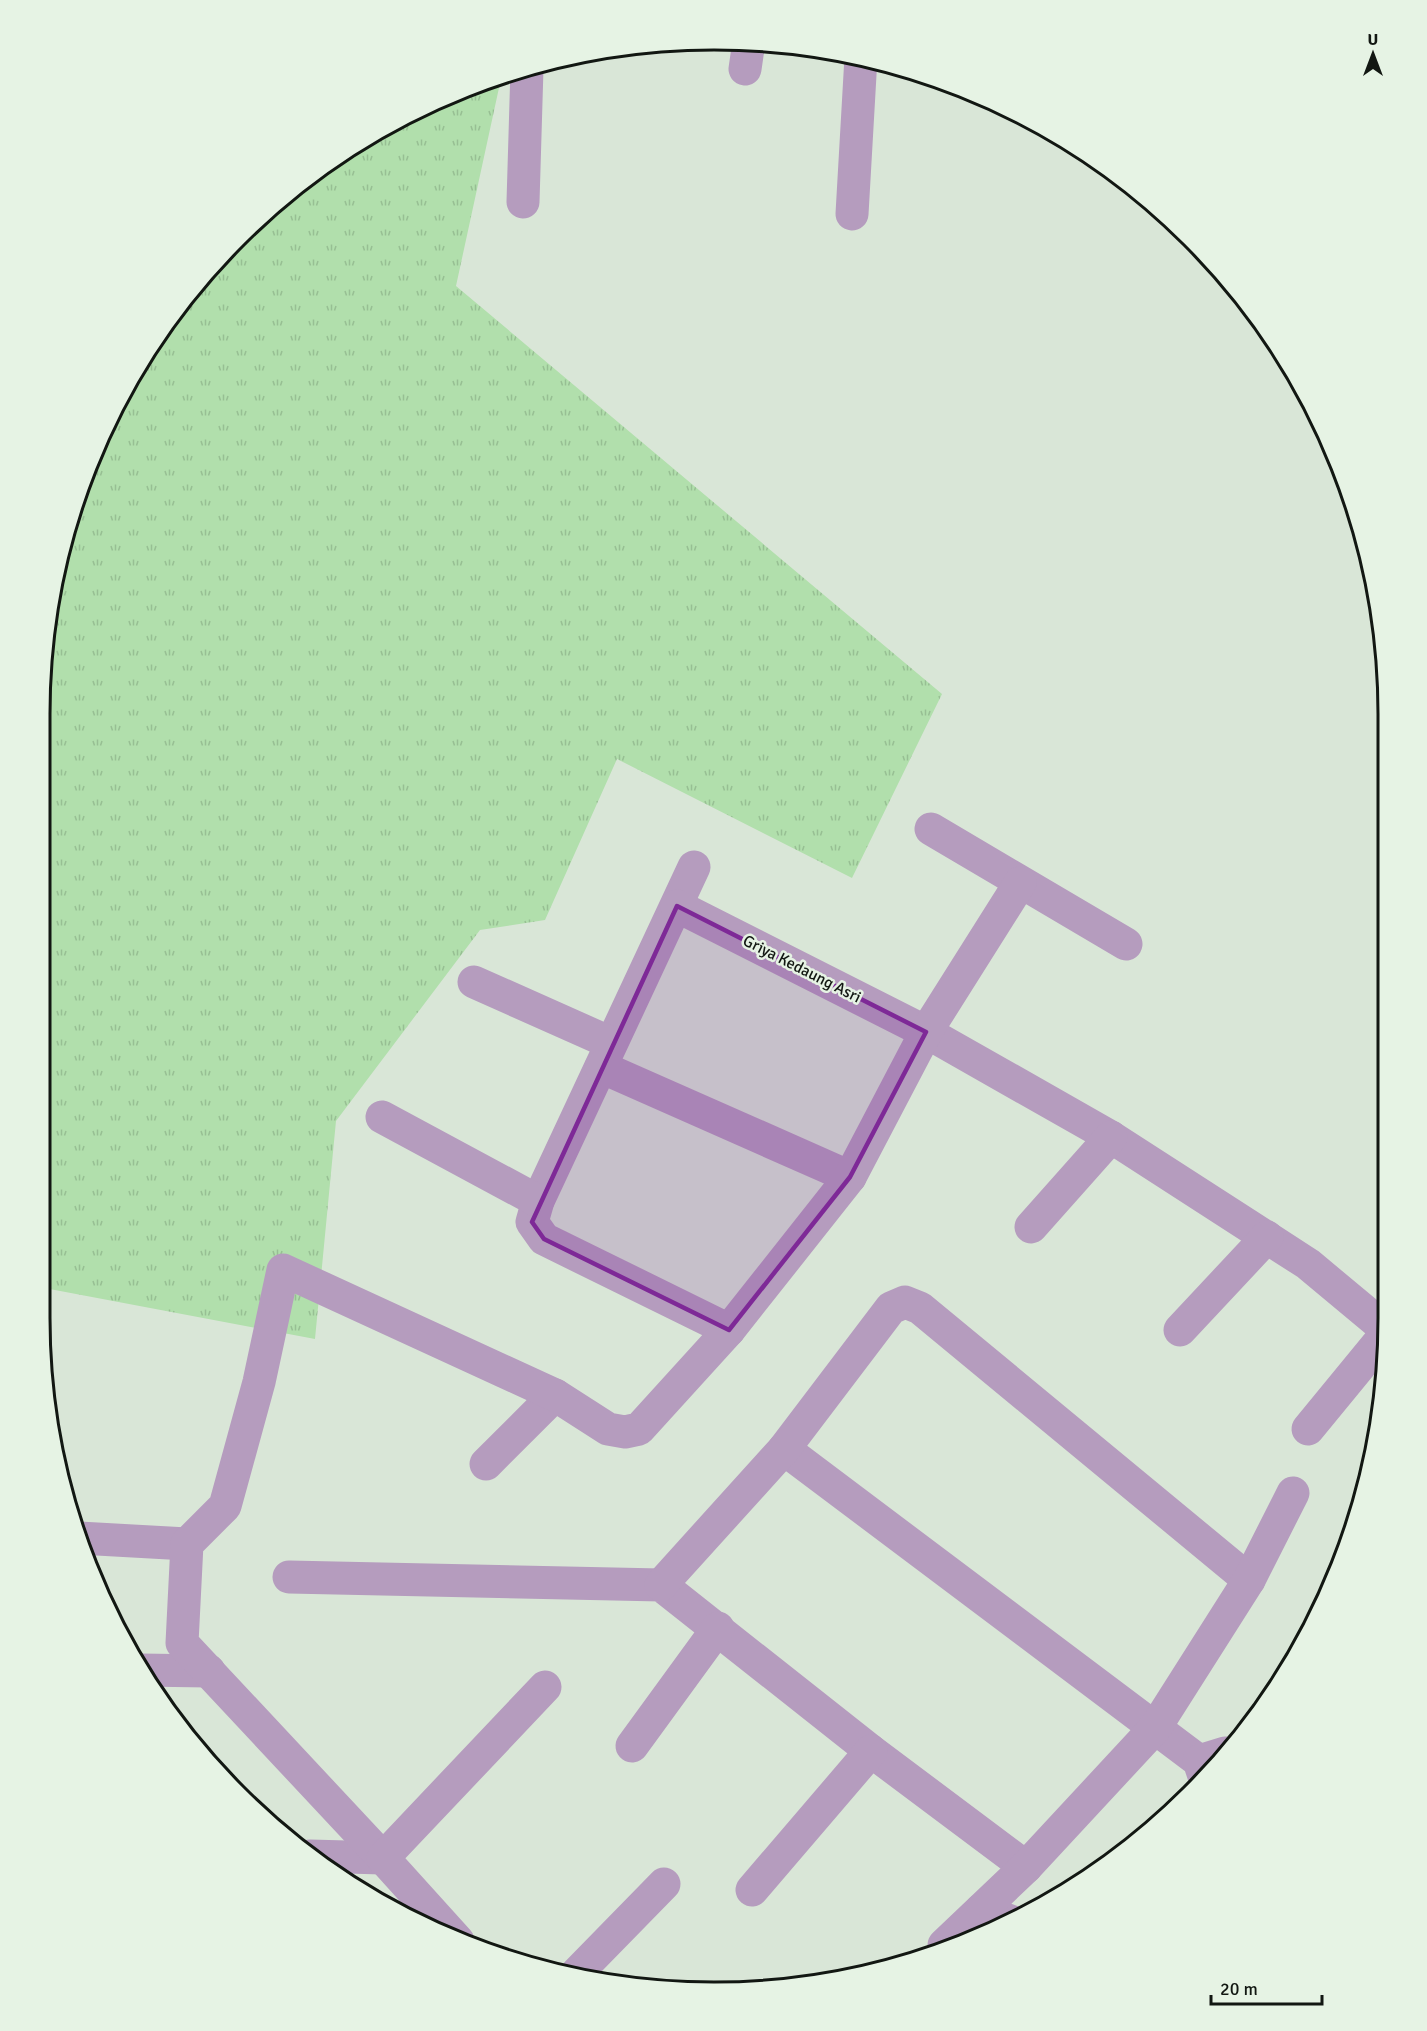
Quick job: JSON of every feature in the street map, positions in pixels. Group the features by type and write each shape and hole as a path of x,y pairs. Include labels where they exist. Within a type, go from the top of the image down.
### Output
{"street":[{"path":"852,214 860,66"},
{"path":"523,202 527,77"},
{"path":"931,829 1126,944"},
{"path":"694,867 538,1201 532,1222 544,1239 729,1330"},
{"path":"442,1923 182,1643 187,1544 225,1506 259,1382 283,1270 555,1395 608,1429 625,1432 639,1429 729,1330 850,1177 926,1032 1020,883"},
{"name":"Griya Kedaung Asri","path":"677,906 926,1032 1111,1137 1308,1264 1378,1322"},
{"path":"474,982 606,1055 850,1177"},
{"path":"382,1117 538,1201"},
{"path":"1031,1227 1111,1137"},
{"path":"1180,1330 1267,1237"},
{"path":"661,1585 784,1449 891,1308 905,1302 920,1308 1249,1580"},
{"path":"1308,1429 1377,1345"},
{"path":"486,1464 555,1395"},
{"path":"784,1449 1155,1728 1207,1762"},
{"path":"953,1936 1026,1867 1155,1728 1249,1580 1293,1493"},
{"path":"88,1538 187,1544"},
{"path":"289,1577 661,1585 871,1751 1026,1867"},
{"path":"632,1746 718,1628"},
{"path":"151,1670 209,1671"},
{"path":"326,1856 383,1858 545,1687"},
{"path":"752,1890 871,1751"},
{"path":"581,1968 664,1884"},
{"path":"981,1910 999,1917"}],"highlighted area":[{"path":"677,906 926,1032 850,1177 729,1330 544,1239 532,1222"}],"green space":[{"path":"500,85 456,286 942,694 852,878 617,759 545,920 480,930 336,1121 315,1339 50,1289 50,714 55,627 72,542 100,459 138,381 187,309 214,276 276,214 345,161 420,118"}]}
